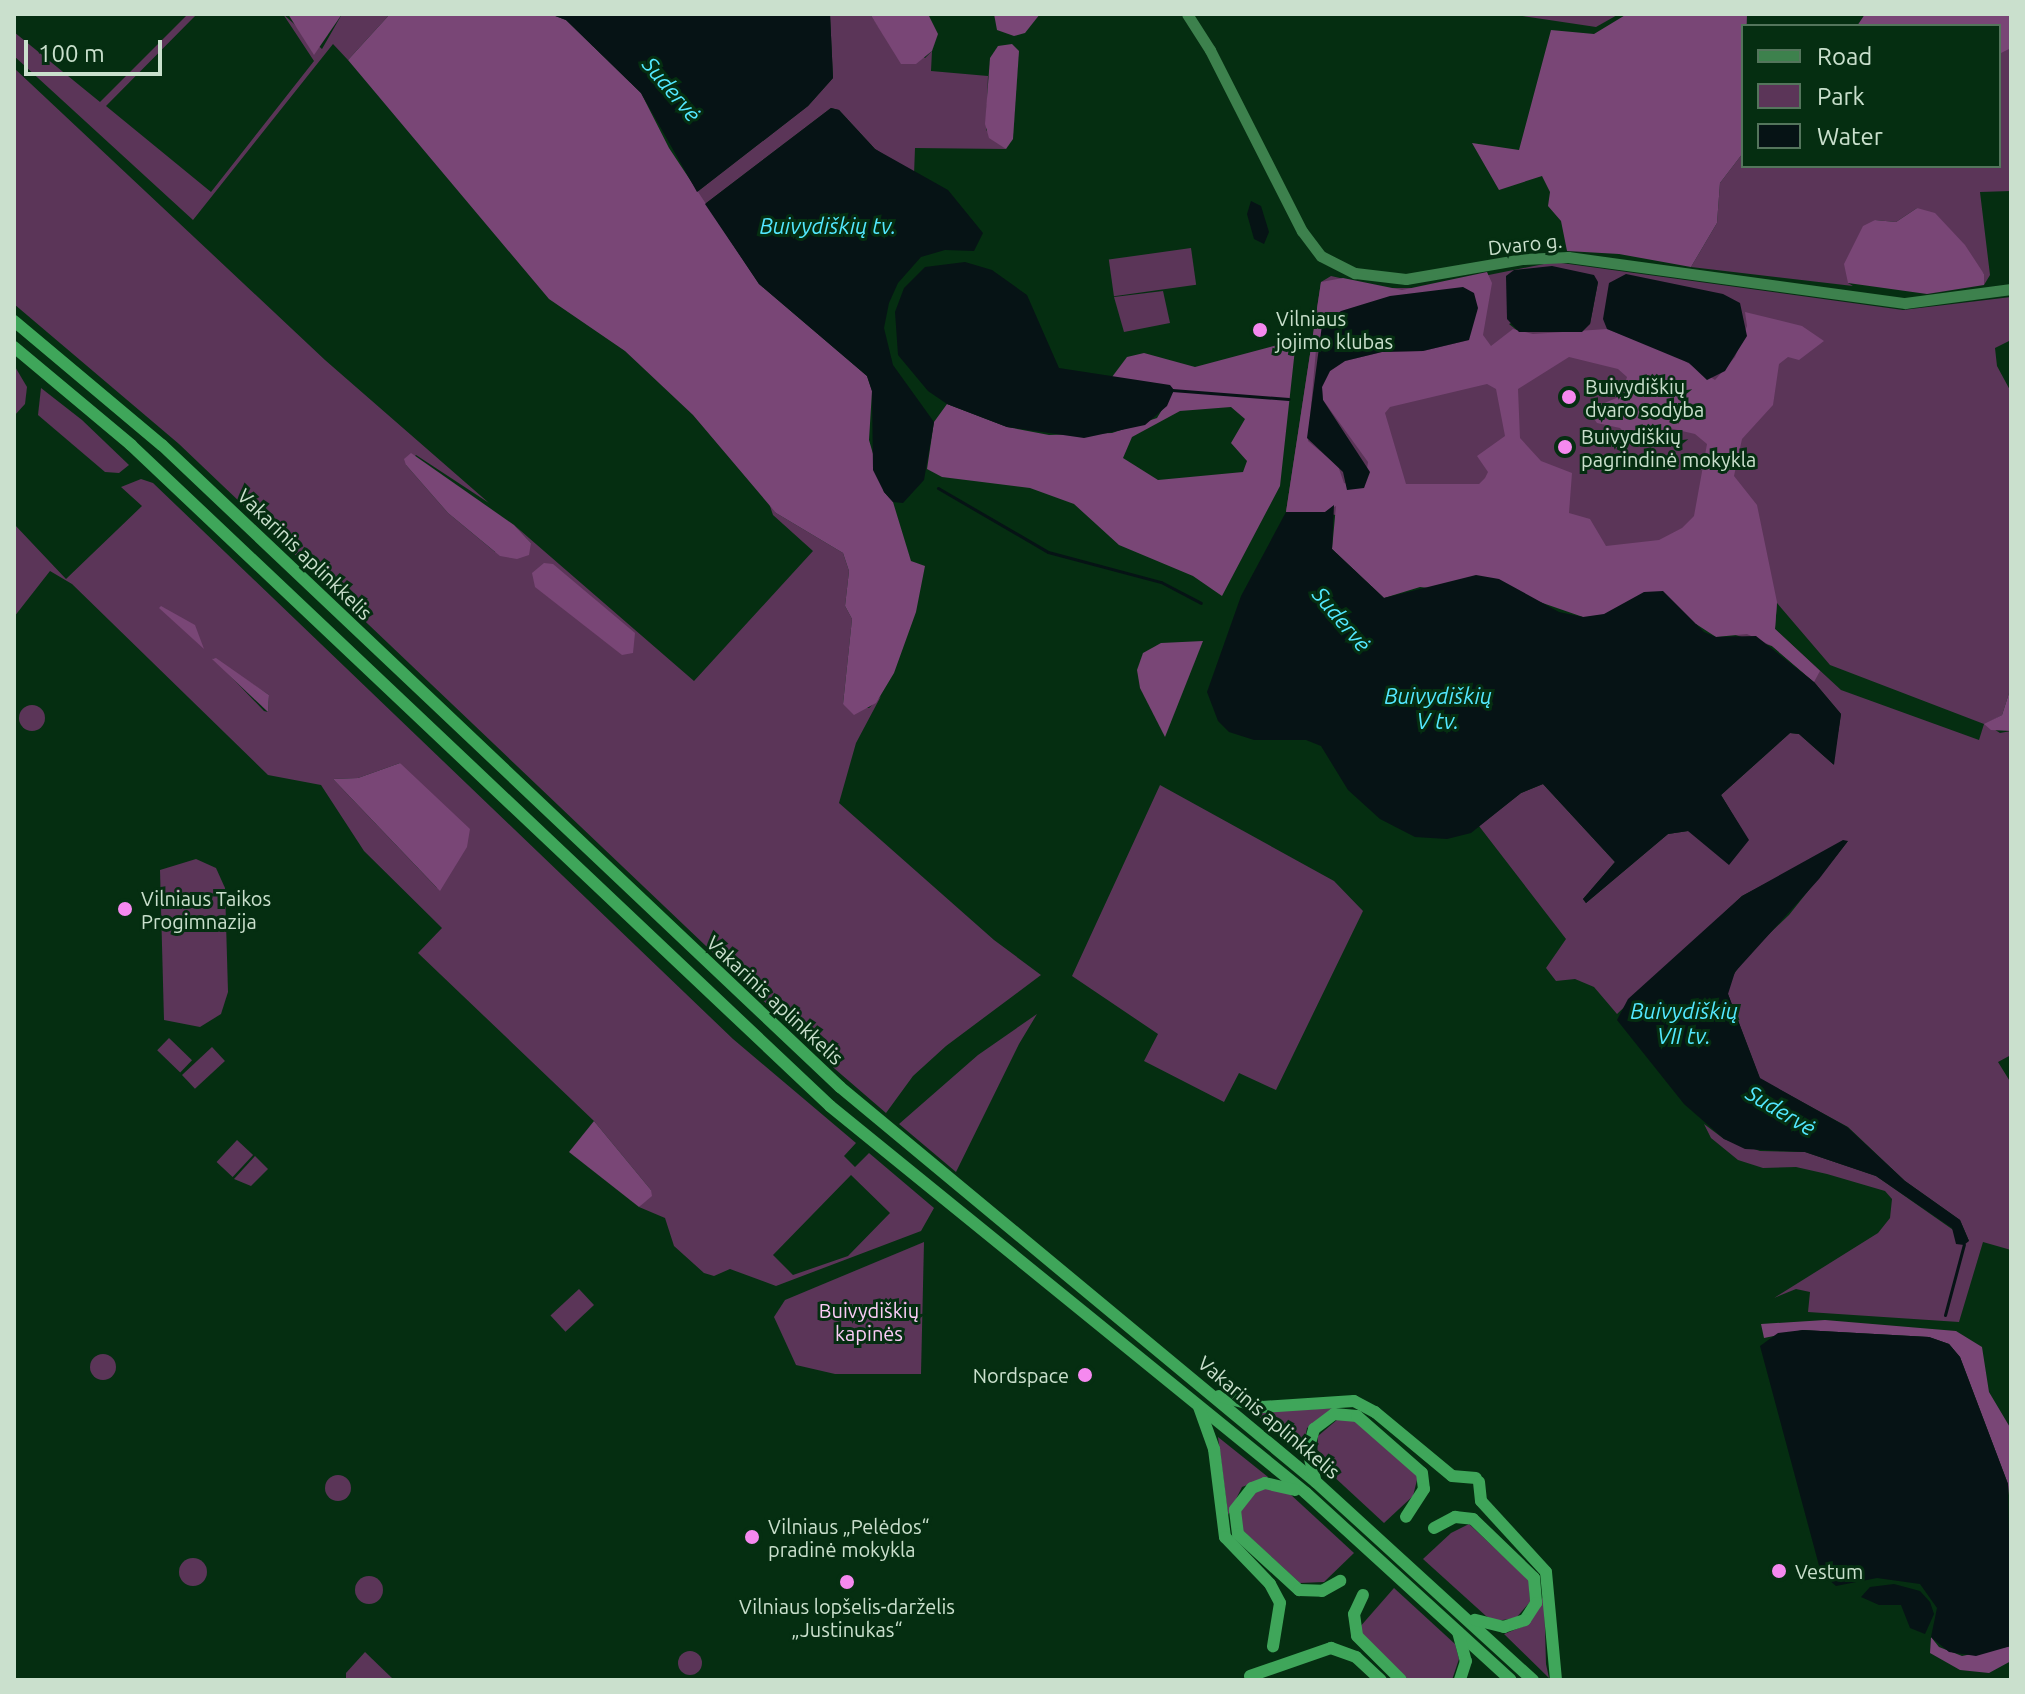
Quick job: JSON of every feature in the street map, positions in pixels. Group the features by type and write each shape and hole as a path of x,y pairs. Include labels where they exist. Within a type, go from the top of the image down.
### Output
{"highway":[{"name":"Vakarinis aplinkkelis","path":"14,321 162,445 825,1074 1316,1482 1468,1617 1533,1680"},
{"name":"Vakarinis aplinkkelis","path":"14,347 131,445 830,1106 1306,1493 1511,1680"},
{"path":"1209,1392 1262,1407 1354,1401 1375,1412 1452,1476 1478,1480 1481,1501 1546,1572 1556,1680"},
{"path":"1198,1404 1214,1449 1225,1537 1270,1584 1280,1603 1273,1646"},
{"path":"1316,1482 1308,1450 1314,1429 1334,1414 1357,1416 1422,1473 1424,1489 1406,1517"},
{"path":"1306,1493 1280,1484 1252,1488 1235,1510 1238,1534 1299,1590 1322,1591 1340,1581"},
{"path":"1434,1528 1455,1517 1473,1519 1534,1578 1536,1603 1525,1620 1504,1627 1468,1617"},
{"path":"1363,1595 1354,1614 1357,1636 1401,1680"},
{"path":"1457,1629 1466,1661 1460,1680"},
{"path":"1250,1676 1331,1648 1356,1657 1381,1680"}],"main road":[{"name":"Dvaro g.","path":"1187,14 1210,50 1302,231 1321,256 1355,273 1406,279 1523,259 1568,257 1905,303 2011,289"}],"green space":[{"path":"188,14 197,14 106,106 211,192 314,61 283,14 322,49 342,14 390,14 348,60 333,44 193,220 14,56 14,32 100,102"},
{"path":"830,14 870,14 878,26 925,58 932,51 931,71 988,76 986,130 1006,149 915,148 914,175 875,149 839,110 831,108 705,204 697,192 808,106 833,78"},
{"path":"1509,14 1619,14 1596,27"},
{"path":"2011,48 2011,191 1980,192 1990,275 1984,285 1984,274 1917,208 1896,222 1875,220 1848,283 1853,286 1691,267 1717,223 1720,183 1741,156 1741,168 2001,168 2001,52"},
{"path":"14,68 325,360 489,503 416,455 406,465 448,513 495,552 531,543 514,525 694,681 813,551 773,515 767,497 776,513 843,553 849,571 845,606 852,619 843,704 869,708 881,696 856,743 839,803 994,940 1041,975 946,1046 913,1076 886,1113 835,1069 179,444 14,304"},
{"path":"1191,248 1196,285 1114,296 1109,260"},
{"path":"1554,262 1903,310 2011,297 2011,340 1995,348 1997,366 2011,392 2011,687 2002,715 1986,724 2000,733 2011,731 2011,1055 1998,1062 2011,1083 2011,1250 1983,1242 1959,1322 1808,1312 1810,1292 1796,1289 1774,1298 1878,1233 1890,1218 1892,1199 1885,1191 1827,1174 1796,1167 1763,1168 1738,1160 1711,1138 1704,1124 1724,1139 1760,1151 1805,1152 1876,1176 1969,1241 1960,1220 1905,1181 1848,1127 1760,1079 1728,994 1728,983 1747,955 1789,915 1848,841 1742,896 1617,1014 1594,987 1575,979 1556,981 1546,968 1566,939 1479,826 1521,793 1543,784 1615,862 1583,899 1586,903 1668,834 1688,831 1748,840 1721,795 1790,733 1799,734 1833,764 1841,714 1814,682 1772,646 1325,512 1286,512 1321,282 1331,276 1385,288 1424,288","holes":["1598,282 1590,324 1519,332 1509,324","1777,603 1830,665 1984,724 1979,740 1841,690 1775,629"]},
{"path":"1163,291 1170,323 1124,332 1114,297"},
{"path":"14,365 27,387 25,404 14,416"},
{"path":"41,388 82,420 129,465 119,473 105,472 38,415"},
{"path":"141,479 153,483 733,1039 856,1143 844,1156 855,1167 869,1153 934,1208 921,1231 776,1286 730,1269 714,1276 704,1273 674,1246 665,1218 639,1207 651,1190 594,1121 418,953 442,928 364,851 321,785 268,775 72,584 50,571 14,617 14,524 66,579 142,506 121,487","holes":["213,658 269,695 268,712 264,711","400,763 437,888 333,779 358,778","851,1175 890,1213 848,1256 793,1275 773,1255"]},
{"path":"32,705 41,709 45,718 41,727 32,731 23,727 19,718 23,709"},
{"path":"1160,785 1334,881 1363,911 1276,1090 1239,1073 1224,1102 1144,1061 1158,1034 1072,976"},
{"path":"196,859 216,868 225,888 228,992 221,1014 200,1027 164,1020 160,870"},
{"path":"1037,1014 956,1172 899,1124 978,1055"},
{"path":"169,1038 192,1060 180,1072 157,1050"},
{"path":"212,1047 225,1061 195,1089 182,1075"},
{"path":"237,1140 253,1155 233,1177 217,1162"},
{"path":"255,1156 268,1169 251,1186 234,1179"},
{"name":"Buivydiškių kapinės","path":"924,1242 921,1374 835,1374 796,1365 774,1317 785,1300"},
{"path":"579,1289 594,1305 565,1332 550,1316"},
{"path":"103,1354 112,1358 116,1367 112,1376 103,1380 94,1376 90,1367 94,1358"},
{"path":"1334,1408 1307,1428 1302,1454 1253,1412"},
{"path":"1338,1419 1355,1420 1418,1476 1413,1496 1384,1523 1317,1461 1318,1436"},
{"path":"1218,1437 1268,1477 1242,1487 1228,1515"},
{"path":"338,1475 347,1479 351,1488 347,1497 338,1501 329,1497 325,1488 329,1479"},
{"path":"1265,1488 1290,1494 1354,1553 1324,1582 1300,1583 1241,1529 1241,1511 1255,1492"},
{"path":"1469,1524 1529,1580 1530,1602 1516,1618 1496,1621 1486,1616 1423,1559 1451,1533"},
{"path":"193,1558 203,1562 207,1572 203,1582 193,1586 183,1582 179,1572 183,1562"},
{"path":"369,1576 379,1580 383,1590 379,1600 369,1604 359,1600 355,1590 359,1580"},
{"path":"1394,1588 1455,1644 1459,1659 1452,1680 1409,1680 1366,1640 1359,1628"},
{"path":"1544,1595 1549,1678 1504,1634 1529,1624"},
{"path":"690,1651 701,1658 702,1663 695,1674 690,1675 679,1668 678,1663 685,1652"},
{"path":"365,1652 394,1680 346,1680 346,1673"}],"shaded area":[{"path":"288,14 342,14 314,55"},
{"path":"390,14 550,14 566,20 641,93 669,148 759,284 867,376 872,391 869,440 884,492 893,502 911,561 925,566 916,612 894,673 876,703 854,715 843,704 852,619 845,606 849,571 843,553 776,513 693,415 625,351 549,299 348,60"},
{"path":"870,14 928,14 938,34 932,51 916,64 901,64"},
{"path":"994,14 1040,14 1025,33 1014,36 997,30"},
{"path":"1627,14 1747,14 1747,24 1741,24 1741,156 1720,183 1717,223 1691,267 1619,254 1567,251 1561,221 1548,206 1550,192 1542,176 1499,190 1472,143 1519,150 1551,30 1594,34"},
{"path":"1865,14 2011,14 2011,48 2001,53 2001,24 1858,24"},
{"path":"1012,44 1019,51 1013,139 1006,149 989,138 985,124 990,58 998,46"},
{"path":"1917,208 1935,213 1965,245 1984,274 1984,285 1927,294 1848,283 1844,264 1863,226 1875,220 1896,222"},
{"path":"1487,272 1492,283 1483,335 1491,346 1513,329 1533,334 1607,329 1677,356 1715,380 1735,357 1747,326 1745,312 1802,326 1824,341 1799,360 1788,357 1779,364 1773,405 1742,439 1734,476 1757,505 1777,602 1775,629 1820,671 1814,682 1772,646 1747,634 1716,637 1696,624 1583,617 1531,599 1420,587 1384,598 1332,549 1336,506 1325,512 1286,512 1321,282 1343,278 1402,290","holes":["1317,338 1469,340 1423,351 1382,352 1345,361 1330,371 1322,387 1323,400 1368,462 1364,488 1344,483 1338,466 1308,441","1569,357 1618,369 1627,377 1621,396 1588,410 1597,423 1620,428 1630,439 1669,428 1695,434 1707,444 1694,516 1682,528 1659,540 1606,546 1590,519 1569,513 1572,473 1541,461 1520,438 1518,389","1487,384 1496,389 1505,436 1477,456 1488,472 1479,484 1406,484 1385,413 1390,407"]},
{"path":"1296,340 1280,486 1222,596 1193,576 1119,545 1074,504 1030,488 942,477 927,469 934,422 947,404 1007,427 1049,435 1112,433 1157,418 1174,390 1112,377 1127,357 1144,353 1195,367","holes":["1231,407 1245,419 1231,443 1247,461 1243,472 1158,480 1123,458 1132,437 1180,411"]},
{"path":"411,453 514,525 531,543 529,555 517,559 500,556 448,513 406,465 404,459"},
{"path":"544,563 553,564 635,633 633,653 622,655 535,587 532,573"},
{"path":"161,606 195,625 204,649 159,608"},
{"path":"1203,641 1165,737 1140,688 1137,670 1143,653 1161,643"},
{"path":"216,658 269,695 268,712 212,659"},
{"path":"2011,687 2011,731 1991,730 1984,724 2002,715"},
{"path":"400,763 470,829 467,847 440,891 333,779 358,778"},
{"path":"594,1121 651,1190 652,1196 639,1207 569,1152"},
{"path":"1825,1320 1956,1331 1982,1347 1989,1392 2011,1429 2011,1519 2008,1484 1960,1357 1949,1344 1929,1337 1803,1330 1764,1338 1761,1324"},
{"path":"1931,1637 1939,1647 1962,1656 2011,1646 2011,1661 1989,1673 1960,1670 1930,1653"}],"water":[{"name":"Buivydiškių tv.","path":"550,14 830,14 833,78 808,106 697,192 641,93 566,20"},
{"name":"Buivydiškių tv.","path":"831,108 839,110 875,149 948,190 983,233 974,251 945,250 921,257 898,283 889,303 884,328 893,365 934,422 924,480 903,503 893,502 873,470 872,391 867,376 759,284 705,204"},
{"path":"1251,201 1261,206 1269,232 1264,244 1254,239 1247,214"},
{"name":"Buivydiškių tv.","path":"965,262 992,270 1027,295 1059,368 1170,385 1174,390 1167,406 1145,425 1084,438 1007,427 947,404 928,391 898,355 895,312 904,288 925,267"},
{"path":"1552,266 1594,275 1598,282 1590,324 1582,332 1519,332 1507,319 1506,276 1514,270"},
{"path":"1626,274 1723,294 1740,303 1747,336 1725,371 1707,380 1689,363 1607,329 1603,319 1609,283"},
{"path":"1463,287 1474,293 1478,308 1469,340 1423,351 1382,352 1345,361 1330,371 1322,387 1323,400 1370,472 1364,488 1347,490 1343,472 1307,438 1322,325 1341,311 1390,296"},
{"name":"Buivydiškių V tv.","path":"1334,505 1332,549 1384,598 1476,575 1499,579 1559,612 1583,617 1604,614 1644,592 1663,591 1704,632 1716,637 1756,636 1814,682 1841,714 1834,765 1799,734 1790,733 1721,795 1749,840 1729,865 1688,831 1668,834 1586,903 1583,899 1615,862 1543,784 1521,793 1471,833 1447,839 1415,837 1380,819 1348,790 1321,746 1306,740 1254,740 1229,732 1218,721 1207,692 1241,596 1286,512 1325,512"},
{"name":"Buivydiškių VII tv.","path":"1843,840 1848,841 1819,879 1735,972 1728,994 1760,1078 1847,1127 1905,1181 1960,1220 1969,1241 1964,1245 1956,1244 1952,1228 1876,1176 1805,1152 1745,1149 1724,1139 1684,1104 1617,1020 1628,999 1742,896"},
{"path":"1803,1330 1929,1337 1949,1344 1960,1357 2008,1484 2011,1646 1976,1656 1949,1652 1931,1637 1937,1608 1920,1584 1877,1578 1836,1586 1821,1573 1760,1346 1778,1333"},
{"path":"1894,1584 1920,1591 1930,1602 1934,1614 1925,1634 1910,1628 1901,1605 1879,1605 1861,1597 1870,1587"}],"waterway":[{"name":"Sudervė","path":"1172,390 1289,399"},
{"path":"938,488 1048,552 1161,582 1201,603"},
{"name":"Sudervė","path":"1945,1315 1964,1244"}],"place":[{"name":"Vilniaus jojimo klubas","path":"1260,330"},
{"name":"Buivydiškių dvaro sodyba","path":"1569,397"},
{"name":"Buivydiškių pagrindinė mokykla","path":"1565,447"},
{"name":"Vilniaus Taikos Progimnazija","path":"125,909"},
{"name":"Nordspace","path":"1085,1375"},
{"name":"Vilniaus „Pelėdos“ pradinė mokykla","path":"752,1537"},
{"name":"Vestum","path":"1779,1571"},
{"name":"Vilniaus lopšelis-darželis „Justinukas“","path":"847,1582"}]}
